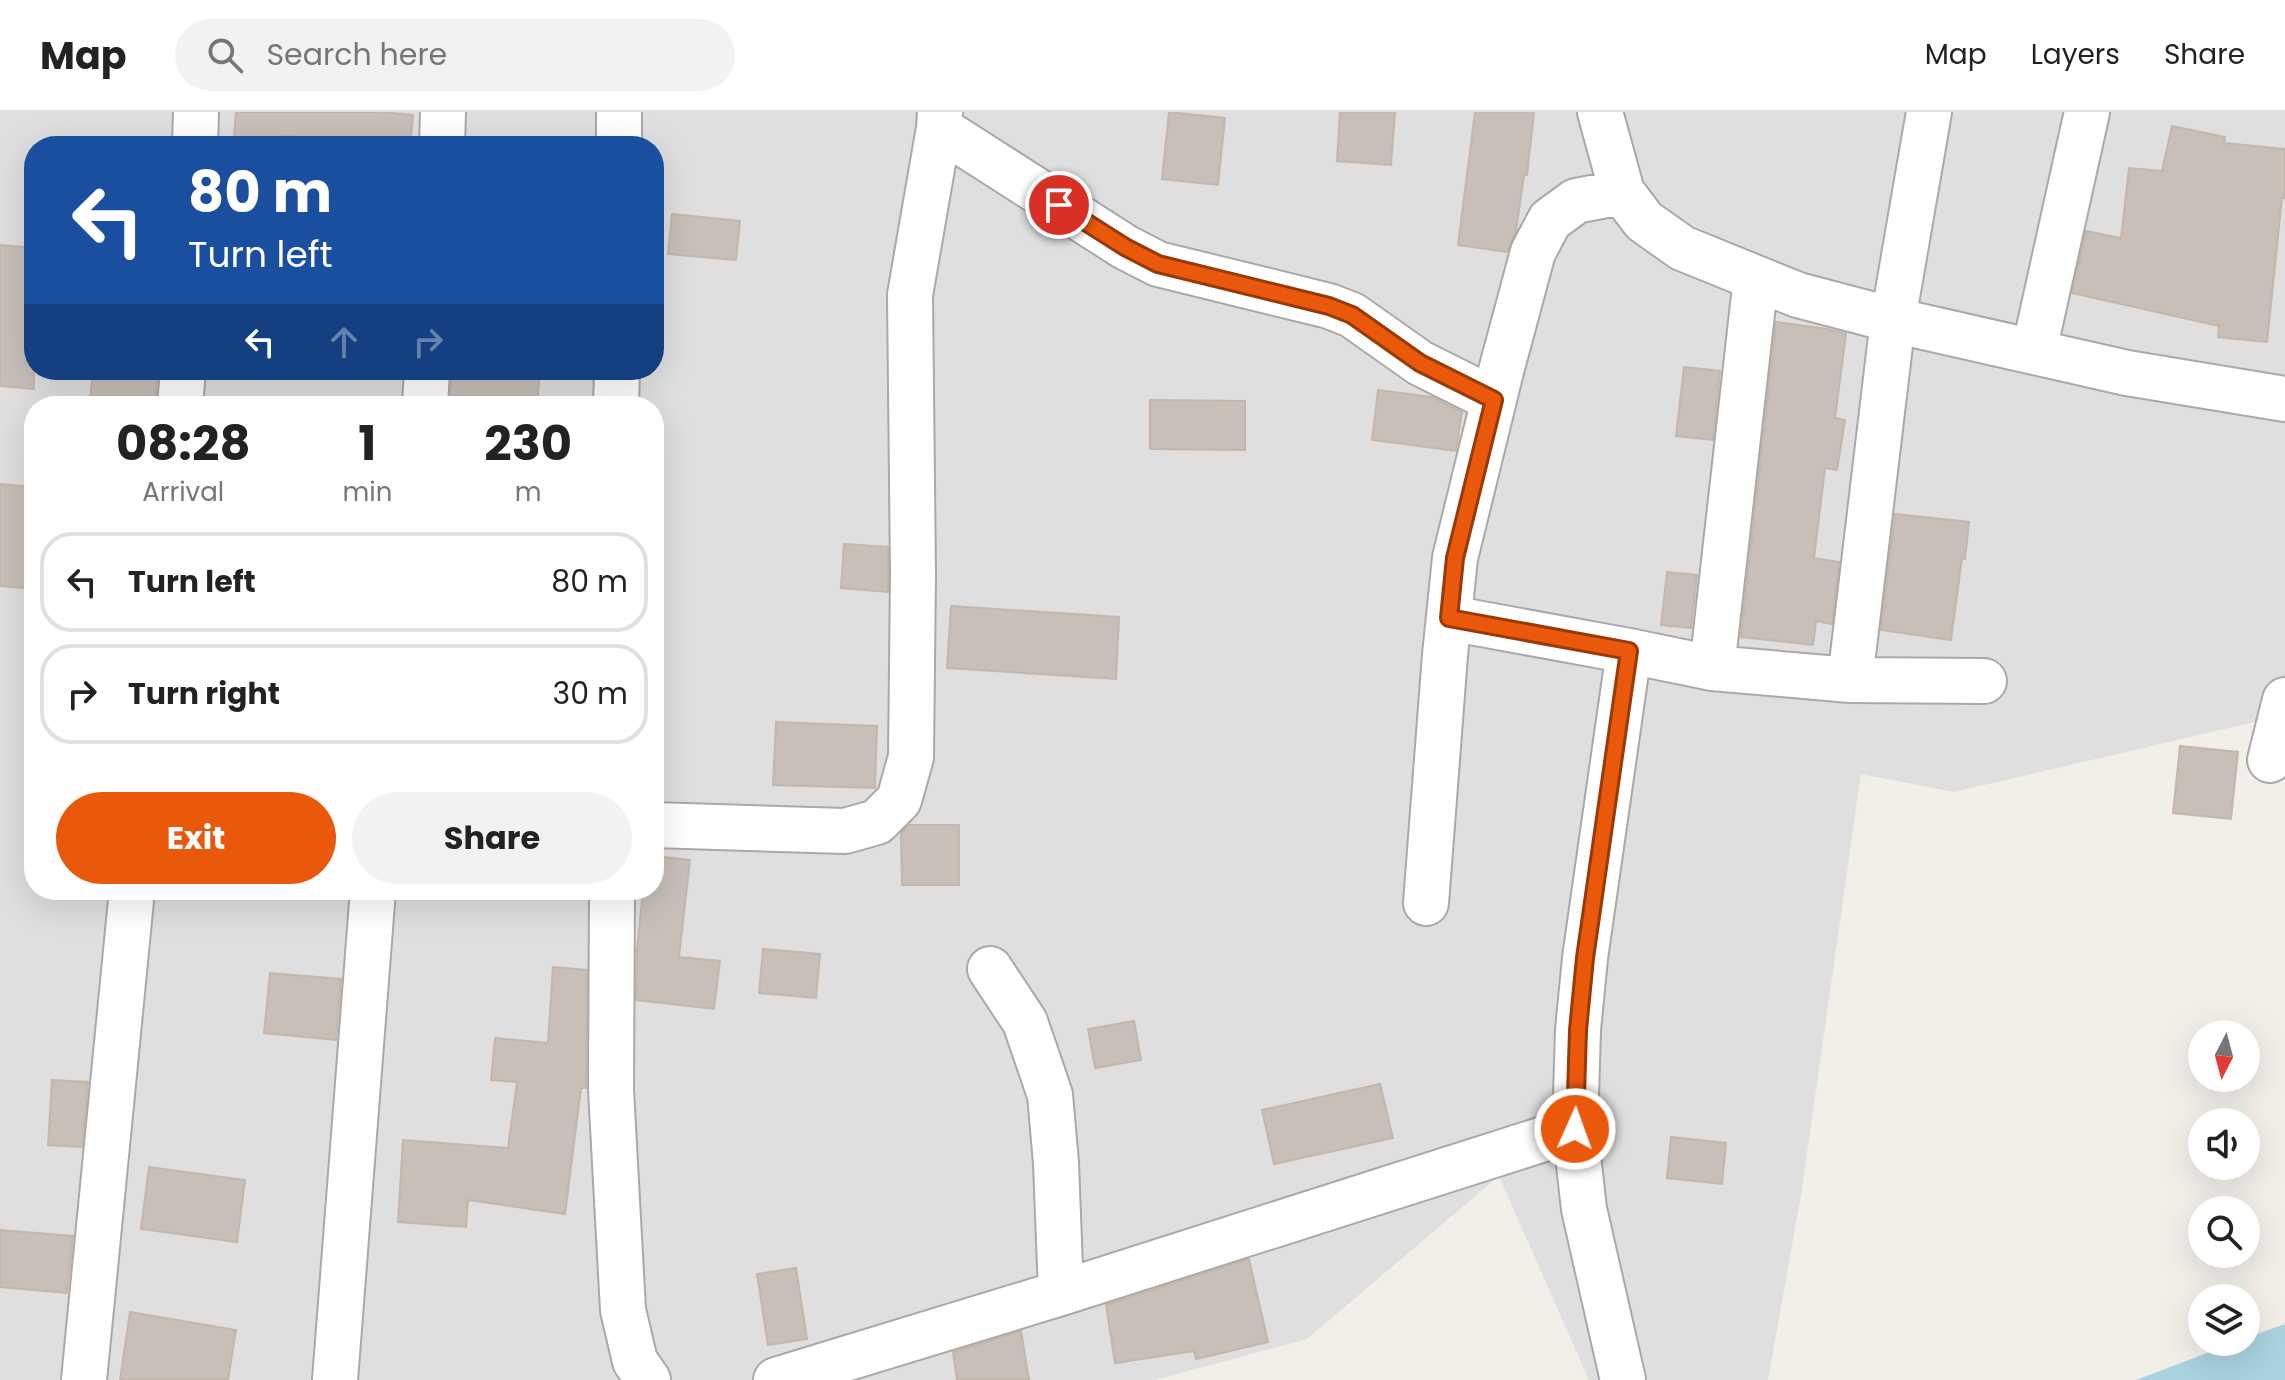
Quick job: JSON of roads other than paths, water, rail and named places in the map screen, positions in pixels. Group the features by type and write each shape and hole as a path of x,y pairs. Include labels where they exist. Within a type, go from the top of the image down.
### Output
{"street":[{"path":"195,136 196,112"},
{"path":"442,136 443,112"},
{"path":"619,112 619,136"},
{"path":"1850,680 1893,320 1929,112"},
{"path":"2034,351 2087,112"},
{"path":"1594,114 1622,192 1644,221 1682,248 1798,295 1893,320 2127,373 2285,399"},
{"path":"664,825 845,831 877,822 899,800 911,757 910,295 939,120 1125,247 1158,264 1329,306 1352,315 1420,363 1494,400"},
{"path":"1426,903 1455,558 1533,252 1550,220 1576,201 1622,192"},
{"path":"1712,668 1756,278"},
{"path":"1449,618 1712,668 1850,680 1984,681"},
{"path":"1623,1380 1584,1209 1575,1129 1578,1030 1585,958 1629,651"},
{"path":"2270,760 2285,700"},
{"path":"84,1380 131,900"},
{"path":"335,1380 372,900"},
{"path":"612,900 611,1090 623,1310 635,1361 648,1380"},
{"path":"990,969 1025,1022 1050,1095 1061,1293"},
{"path":"776,1380 1061,1293 1575,1129"}],"water":[{"path":"2285,1324 2285,1380 2136,1380 2199,1356 2260,1356 2260,1333"}]}
